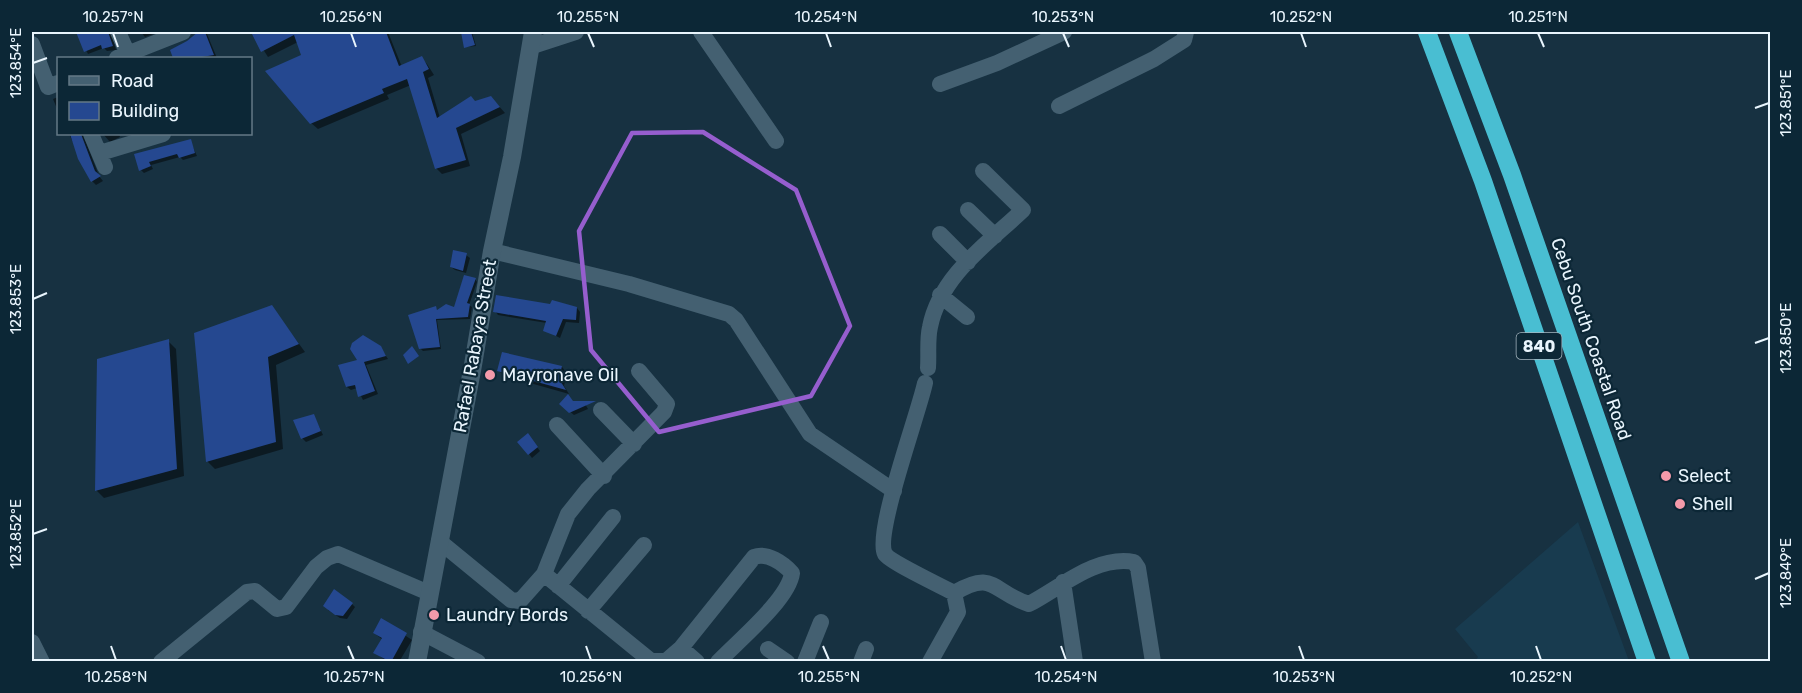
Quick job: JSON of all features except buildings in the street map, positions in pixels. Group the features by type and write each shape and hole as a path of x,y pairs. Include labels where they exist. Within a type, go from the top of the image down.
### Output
{"highway":[{"name":"840","path":"1427,32 1483,181 1647,662"},
{"name":"Cebu South Coastal Road","path":"1458,32 1512,175 1681,662"}],"main road":[{"name":"Rafael Rabaya Street","path":"417,662 532,39"}],"street":[{"path":"118,32 122,56 183,32"},
{"path":"532,39 576,32"},
{"path":"701,32 776,141"},
{"path":"940,84 997,63 1064,32"},
{"path":"1059,106 1154,59 1185,40 1186,32"},
{"path":"32,44 48,87 57,83"},
{"path":"91,135 102,160 161,135"},
{"path":"930,662 958,612 954,593 885,553 883,545 894,491 926,375 929,327 940,294 968,262 1023,210 983,171"},
{"path":"968,210 995,237"},
{"path":"940,234 968,262"},
{"path":"492,251 629,284 729,314 736,320 810,434 894,491"},
{"path":"940,294 967,317"},
{"path":"439,541 511,600 520,601 543,574 568,514 588,489 604,476 664,412 668,404 639,371"},
{"path":"601,410 634,444"},
{"path":"557,425 604,476"},
{"path":"558,586 613,517"},
{"path":"588,611 644,545"},
{"path":"543,574 651,661 666,661 681,648 754,557 761,554 787,567 792,573 782,595 718,662"},
{"path":"161,662 247,592 255,591 277,609 286,607 316,567 334,555 343,555 373,571 429,593"},
{"path":"954,593 972,582 984,580 1029,604 1053,591 1063,582 1094,568 1124,560 1134,562 1138,568 1153,662"},
{"path":"1063,582 1075,662"},
{"path":"805,662 821,622"},
{"path":"421,632 478,662"},
{"path":"32,642 42,662"},
{"path":"681,648 697,662"},
{"path":"768,649 787,662"}],"highlighted area":[{"path":"703,132 796,190 850,326 811,396 659,432 591,350 579,231 632,133"}],"shaded area":[{"path":"1578,522 1629,661 1475,661 1478,657 1455,629"}],"place":[{"name":"Mayronave Oil","path":"490,375"},
{"name":"Select","path":"1666,476"},
{"name":"Shell","path":"1680,504"},
{"name":"Laundry Bords","path":"434,615"}]}
